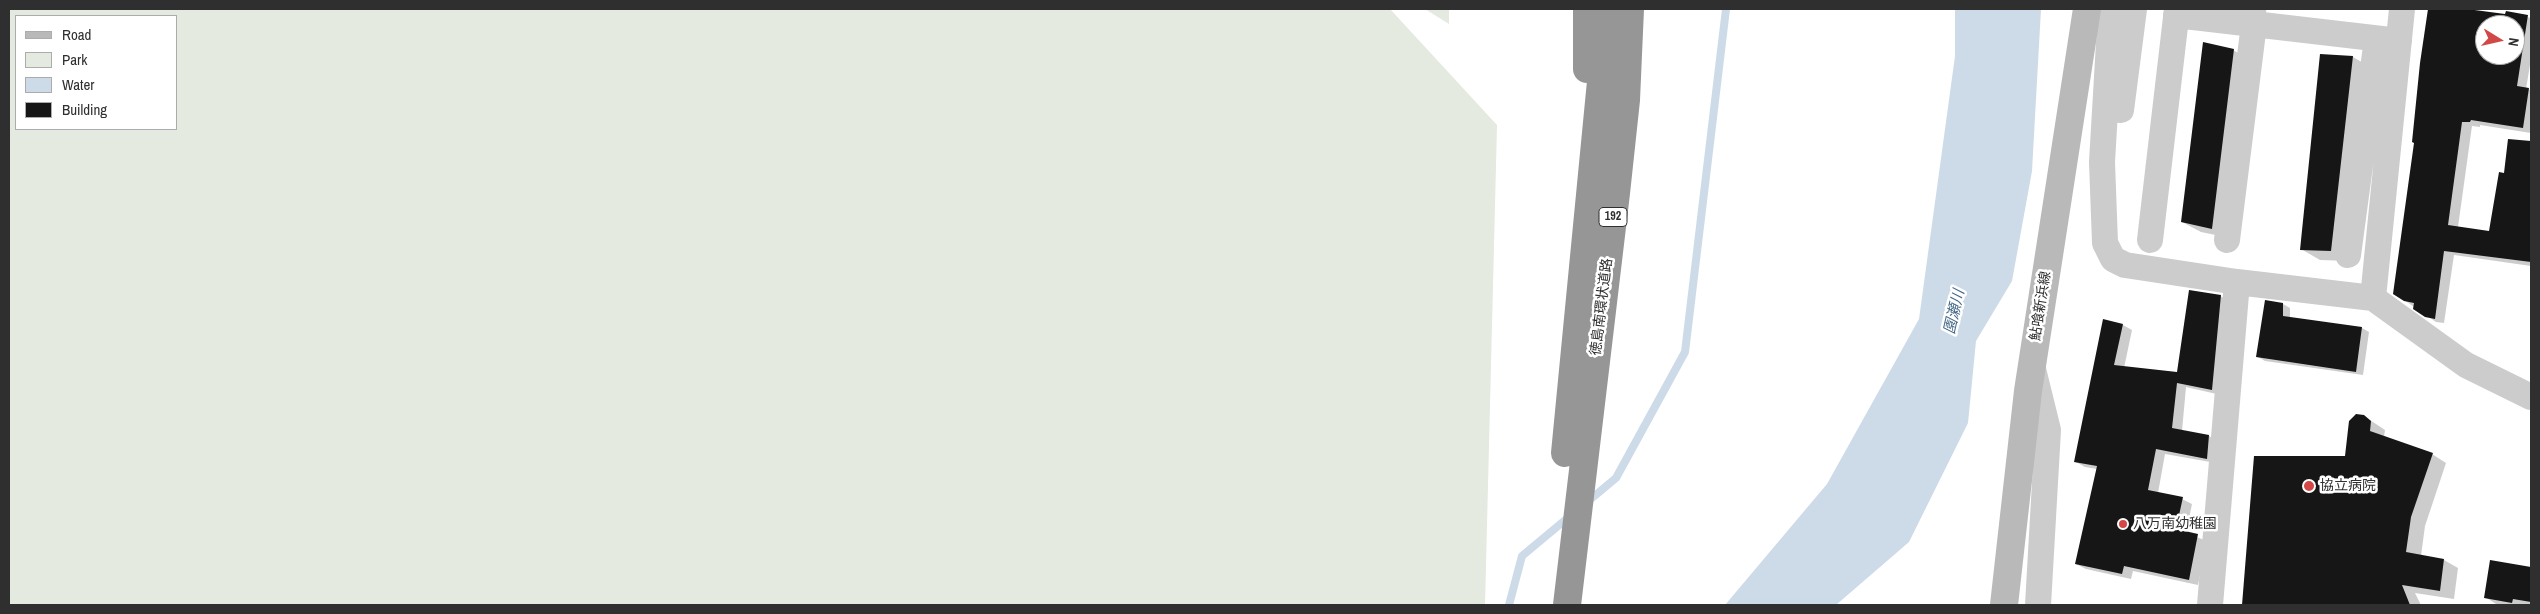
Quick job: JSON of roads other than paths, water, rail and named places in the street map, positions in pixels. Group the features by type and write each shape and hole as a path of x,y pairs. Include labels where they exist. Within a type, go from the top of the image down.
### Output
{"highway":[{"path":"1586,256 1587,9"},
{"name":"徳島南環状道路","path":"1567,605 1586,256 1608,9"},
{"name":"徳島南環状道路","path":"1549,605 1626,100 1630,9"},
{"path":"1626,100 1634,9"}],"main road":[{"name":"鮎喰新浜線","path":"2004,605 2032,364 2087,9"}],"street":[{"path":"2111,9 2102,162 2105,243 2113,259 2125,265 2237,282 2373,298 2466,365 2531,397"},
{"path":"2105,243 2134,9"},
{"path":"2348,254 2388,40 2402,9"},
{"path":"2150,240 2176,12 2253,16 2388,40"},
{"path":"2227,240 2253,16"},
{"path":"2373,298 2388,40"},
{"path":"2210,605 2237,282"},
{"path":"2032,364 2048,430 2038,605"}],"water":[{"name":"園瀬川","path":"1955,9 2041,9 2032,171 2012,281 1976,341 1968,423 1909,542 1836,605 1725,605 1827,484 1919,319 1955,56"}],"waterway":[{"path":"1586,503 1616,478 1685,352 1726,9"},
{"path":"1509,605 1522,556 1570,516"}],"place":[{"name":"協立病院","path":"2309,486"},
{"name":"八万南幼稚園","path":"2123,524"}]}
